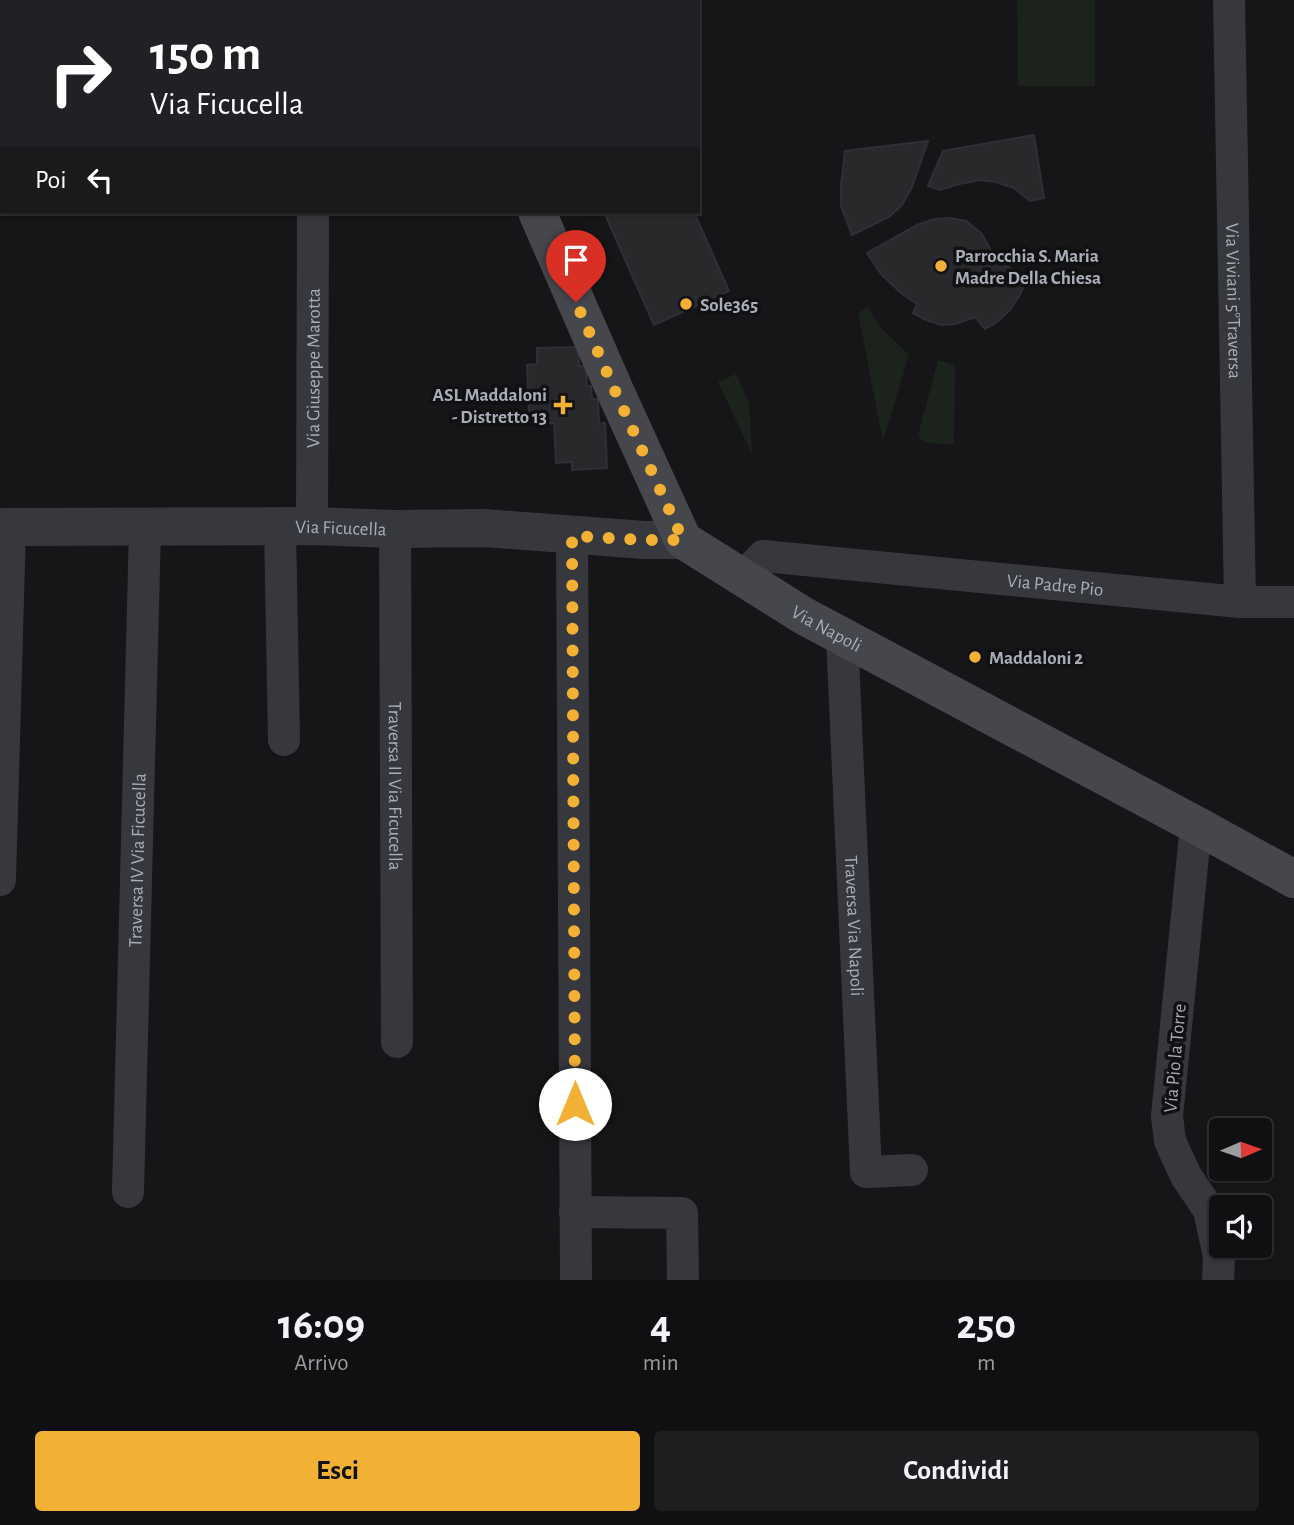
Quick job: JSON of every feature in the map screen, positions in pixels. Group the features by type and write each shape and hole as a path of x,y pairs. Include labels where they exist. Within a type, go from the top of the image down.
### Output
{"main road":[{"path":"538,214 683,540"},
{"name":"Via Napoli","path":"683,540 804,617 1294,879"}],"street":[{"name":"Via Viviani 5°Traversa","path":"1229,0 1240,602"},
{"name":"Via Giuseppe Marotta","path":"284,740 313,214"},
{"name":"Via Ficucella","path":"5,528 484,528 572,536 683,540"},
{"path":"0,880 5,528"},
{"name":"Traversa IV Via Ficucella","path":"128,1192 145,528"},
{"name":"Traversa II Via Ficucella","path":"395,529 397,1042"},
{"path":"572,536 576,1280"},
{"name":"Via Padre Pio","path":"742,578 763,556 1240,602 1294,602"},
{"path":"804,617 796,596 800,574 815,561"},
{"name":"Traversa Via Napoli","path":"842,636 866,1172 912,1170"},
{"name":"Via Pio la Torre","path":"1196,825 1167,1116 1170,1141 1186,1175 1209,1210 1219,1256 1218,1280"},
{"path":"575,1212 682,1213 683,1280"}],"shaded area":[{"path":"1017,0 1095,0 1095,86 1018,86"},
{"path":"867,307 882,329 909,355 883,441 858,313"},
{"path":"938,360 955,365 954,444 930,443 918,436"},
{"path":"736,374 749,402 752,454 718,382"}],"building":[{"path":"1034,135 1044,198 1030,201 1014,188 980,180 940,190 928,186 943,151"},
{"path":"928,141 912,187 902,205 889,217 852,235 841,206 845,151"},
{"path":"605,214 695,214 729,291 654,325"},
{"name":"Parrocchia S. Maria Madre Della Chiesa","path":"934,219 966,221 981,233 995,257 1026,280 1010,310 985,329 975,317 955,324 941,325 913,313 917,304 881,274 867,253 917,225"},
{"name":"ASL Maddaloni - Distretto 13","path":"578,347 579,366 586,366 587,386 591,386 592,399 598,399 599,424 605,423 607,468 572,470 572,462 556,463 554,423 535,424 535,411 529,412 527,365 537,364 537,348"}],"place":[{"name":"Parrocchia S. Maria Madre Della Chiesa","path":"941,266"},
{"name":"Sole365","path":"686,304"},
{"name":"ASL Maddaloni - Distretto 13","path":"563,405"},
{"name":"Maddaloni 2","path":"975,657"}],"route":[{"path":"575,1104 572,536 683,540 576,302"}]}
